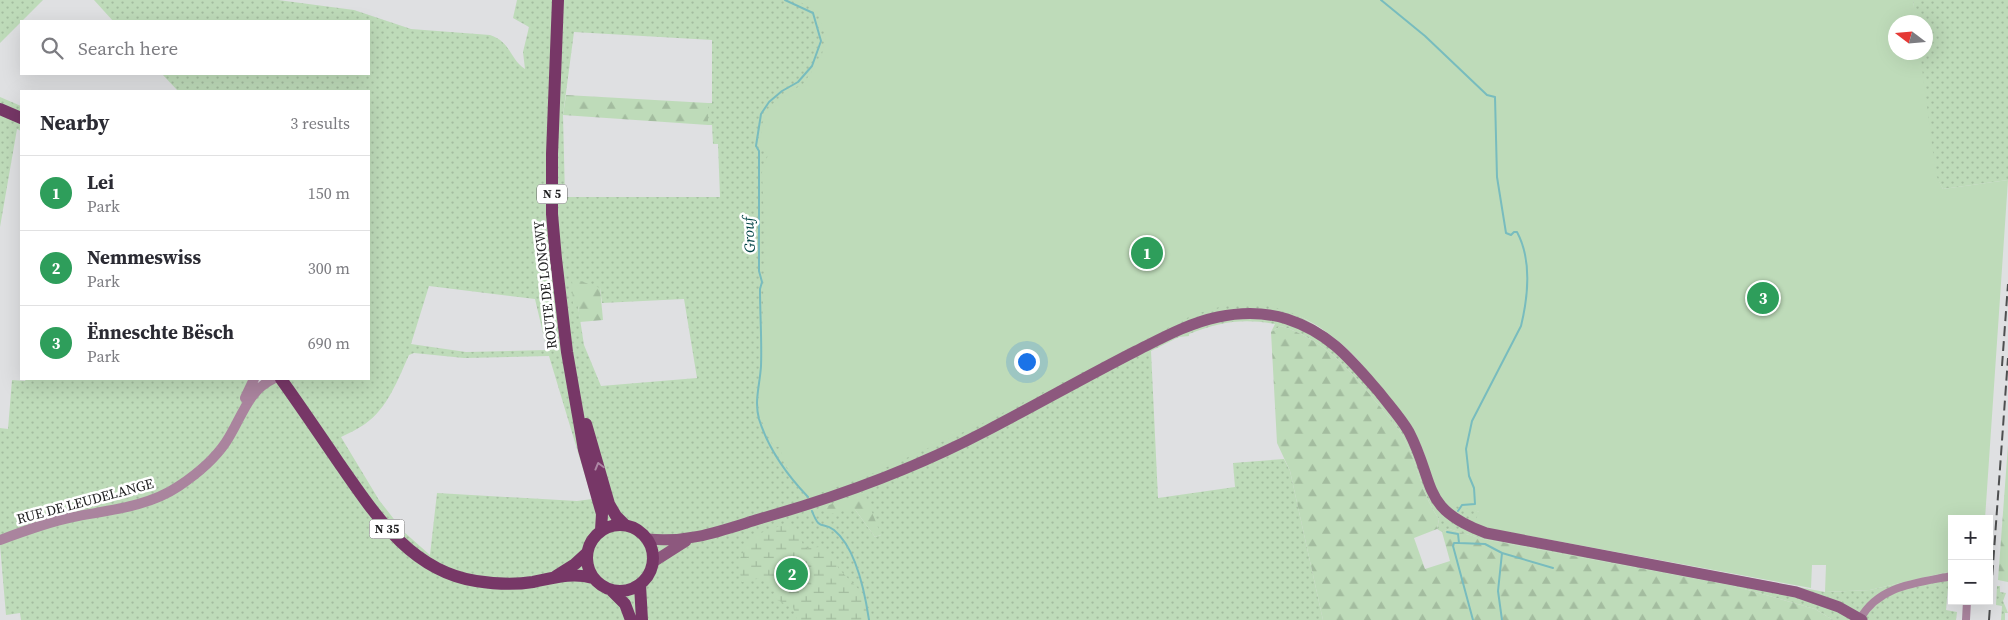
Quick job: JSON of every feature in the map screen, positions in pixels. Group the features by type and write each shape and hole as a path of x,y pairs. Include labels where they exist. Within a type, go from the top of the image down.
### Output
{"main road":[{"name":"ROUTE DE LONGWY","path":"558,0 552,154 552,214 559,290 573,386 584,450 602,514 601,530"},
{"path":"0,109 20,118"},
{"path":"612,591 627,591 640,585 646,579 653,562 653,554 648,539 666,541 690,539 796,509 878,480 984,433 1082,378 1183,328 1218,317 1251,313 1268,315 1297,323 1319,333 1344,352 1396,413 1408,430 1434,498 1450,516 1460,523 1486,533 1796,592 1839,607 1861,619"},
{"name":"N 35","path":"282,380 370,508 392,534 412,553 432,566 454,576 474,581 514,584 577,575 593,578"},
{"name":"ROUTE DE LONGWY","path":"573,386 594,447 609,504 616,516 625,525"},
{"path":"625,525 601,530 590,544 587,562 593,578 598,584 612,591 625,604 631,620"},
{"name":"N 5","path":"625,525 634,528 648,539"},
{"path":"653,562 690,539"},
{"name":"N 35","path":"554,577 576,564 587,553"},
{"path":"640,585 642,620"}],"street":[{"name":"RUE DE LEUDELANGE","path":"237,423 254,380"},
{"name":"RUE DE LEUDELANGE","path":"0,540 42,525 137,505 178,487 202,470 226,442 255,390 271,380"},
{"path":"1861,619 1873,600 1884,594 1897,588 1948,577"},
{"path":"1966,620 1967,605"}],"green space":[{"path":"0,0 43,0 23,20 20,20 20,23 0,43"},
{"path":"94,0 278,0 354,10 411,29 490,35 502,42 525,69 523,52 529,27 513,18 517,0 1379,0 1471,508 1479,512 1480,527 1825,592 1870,590 1948,572 1946,610 1957,612 1956,620 1833,620 1815,609 1730,585 1483,539 1449,529 1442,532 1437,529 1439,519 1424,491 1405,440 1394,424 1346,367 1311,339 1297,332 1281,326 1271,332 1275,324 1252,321 1221,324 1189,334 1189,336 1179,337 1151,351 1158,498 1235,487 1233,463 1284,459 1290,471 1323,620 21,620 20,613 6,615 0,545 0,428 8,429 12,380 254,380 245,399 272,380 370,380 370,90 177,90 163,75 370,75 370,20 112,20","holes":["574,32 712,40 712,103 708,103 708,125 712,125 713,144 718,144 720,197 565,197 563,115","1353,56 1438,488 1420,445 1359,362 1334,337 1300,316","429,286 535,299 547,350 466,352 411,344","600,288 602,303 684,299 697,378 601,386 584,345 578,306 574,306","414,353 464,358 549,356 592,499 577,501 437,493 430,555 404,532 379,500 341,437 365,424 380,410 409,355","854,508 881,535 875,537"]},
{"path":"796,0 1913,0 1915,15 1888,15 1888,60 1921,60 1936,175 1943,189 2008,180 1985,515 1948,515 1948,572 1870,590 1825,592 1826,565 1812,565 1811,588 1480,527 1474,524 1479,512 1454,505 1442,496 1434,483 1421,446 1409,427 1358,360 1346,348 1318,326 1302,318 1269,306 1252,304 1222,307 1187,318 981,424 869,475 809,497 789,472 779,447 774,446 771,442 759,418 765,243 762,172 768,155 760,145 762,124 771,105 804,83 821,58 826,38 817,11"},
{"path":"1913,0 2008,0 2008,180 1943,189 1938,180 1935,179 1920,60 1933,60 1933,15 1914,15"},
{"path":"566,95 708,103 708,125 563,115"},
{"path":"0,97 20,106 20,130 17,129 0,227"},
{"path":"572,278 600,288 603,320 580,322 578,306 573,306"},
{"path":"1281,326 1311,339 1335,357 1346,367 1402,434 1424,491 1439,519 1437,529 1414,538 1425,569 1450,561 1442,532 1449,529 1483,539 1730,585 1815,609 1833,620 1323,620 1290,471 1277,443 1271,332"},
{"path":"2008,445 2008,582 1998,580"},
{"path":"864,492 881,535 875,537 854,508 827,515 824,507"},
{"path":"788,523 795,525 804,547 820,547 829,551 839,569 865,596 869,620 797,620 793,607 777,600 766,579 742,582 738,563 747,544 755,535"},
{"path":"1997,586 2000,586 2000,592 2006,593 2003,601 2008,613 2005,613 2005,620 2001,620 2002,606 1996,605"}],"waterway":[{"name":"Grouf","path":"785,0 813,13 821,41 812,66 798,82 782,91 769,102 761,114 756,146 759,151 759,271 762,282 760,289 761,366 757,406 759,419 773,451 793,480 808,497"},
{"path":"1381,0 1425,36 1487,95 1495,97 1497,177 1506,233 1511,235 1517,232 1522,243 1527,266 1527,291 1521,326 1472,421 1466,449 1469,476 1474,488 1475,504 1462,505 1458,511"},
{"name":"Grouf","path":"812,511 819,524 830,527 842,538 854,559 862,584 869,620"},
{"path":"1447,532 1458,534 1459,543 1454,543 1453,546 1473,620"},
{"path":"1459,543 1485,544 1502,553 1498,591 1502,620"},
{"path":"1502,553 1553,568"}],"railway":[{"path":"2002,366 2008,284"},
{"path":"1989,620 2008,358"}],"place":[{"name":"Lei","path":"1147,253"},
{"name":"Ënneschte Bësch","path":"1763,298"},
{"name":"Nemmeswiss","path":"792,574"}]}
